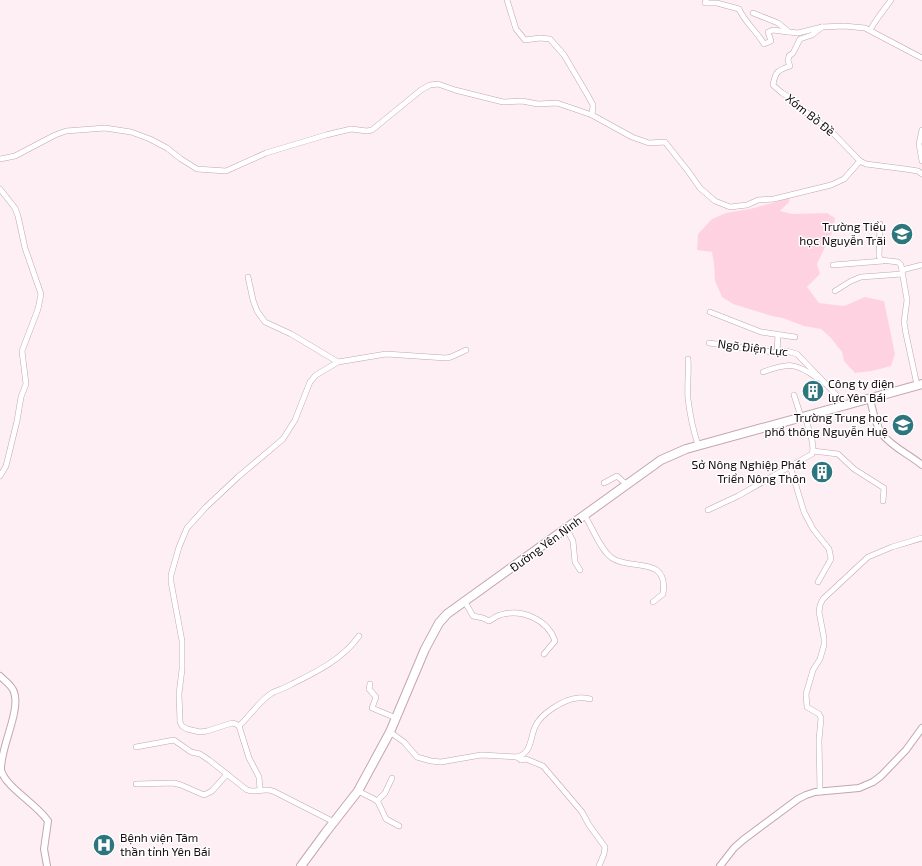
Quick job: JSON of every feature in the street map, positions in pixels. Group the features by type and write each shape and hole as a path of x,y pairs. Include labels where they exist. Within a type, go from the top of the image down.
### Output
{"main road":[{"name":"Đường Yên Ninh","path":"301,866 358,791 390,732 424,649 434,630 447,614 566,528 585,516 660,460 686,448 870,399 920,384"}],"street":[{"path":"506,0 516,29 525,40 540,38 550,39 564,55 593,105 592,116"},
{"path":"706,0 705,3 710,2 739,9 744,20 758,33 764,44 771,41 768,32 773,30 798,32 822,27 844,26 865,28 870,30 922,58"},
{"path":"870,30 876,19 891,0"},
{"path":"753,13 778,23 789,32"},
{"name":"Xóm Bồ Đề","path":"822,27 812,35 800,39 793,53 789,56 788,61 790,66 780,70 776,74 774,85 782,93 790,97 803,110 831,131 860,161"},
{"path":"0,159 15,156 55,135 66,131 105,128 132,132 150,139 167,148 197,169 226,171 266,153 326,135 351,129 367,131 372,130 421,90 433,84 438,84 455,90 503,102 522,101 538,104 557,102 592,116 632,137 649,143 665,142 700,188 715,201 730,207 747,205 758,200 774,199 831,185 844,179 860,161 866,164 914,170 922,174"},
{"path":"922,130 919,144 922,161"},
{"path":"0,189 16,211 25,248 41,294 38,309 22,351 26,384 21,397 6,466 0,476"},
{"path":"880,224 879,256 883,261"},
{"path":"833,265 883,261 899,263 901,265 907,300 904,322 920,384"},
{"path":"835,291 851,281 861,277 902,272 922,265"},
{"path":"248,277 257,311 265,322 291,334 338,362"},
{"path":"710,312 760,332 796,337"},
{"path":"777,352 778,335"},
{"name":"Ngõ Điện Lực","path":"709,343 777,352 787,351 797,354 846,405"},
{"path":"260,790 259,777 249,758 239,726 232,723 200,732 186,730 180,722 179,694 182,669 182,641 171,586 171,575 179,547 187,528 225,489 283,439 295,420 310,382 316,375 338,362 386,354 446,358 452,357 466,350"},
{"path":"688,359 688,398 692,426 698,445"},
{"path":"763,372 783,365 789,365 807,370 826,384"},
{"path":"708,510 738,496 810,456 813,451 803,417 794,395"},
{"path":"870,399 877,424 882,434 922,465"},
{"path":"813,451 838,454 854,469 884,488 883,501"},
{"path":"790,466 804,512 813,529 829,549 831,559 818,582"},
{"path":"604,483 617,476 627,485"},
{"path":"585,516 604,549 610,556 620,562 651,567 659,573 663,581 663,594 653,602"},
{"path":"566,528 573,541 575,562 580,570"},
{"path":"820,792 819,740 821,718 819,714 808,708 806,703 806,694 813,670 820,659 824,645 819,612 820,605 823,599 868,557 892,547 922,538"},
{"path":"465,602 473,616 489,621 500,615 511,613 527,615 542,622 546,625 555,641 544,654"},
{"path":"239,726 264,699 330,663 349,649 359,636"},
{"path":"0,676 11,686 15,694 14,707 1,756 1,769 7,782 35,806 48,821 44,849 47,866"},
{"path":"370,684 369,688 376,697 372,708 396,718"},
{"path":"518,757 523,755 528,750 535,727 539,719 545,714 570,700 578,698 590,699"},
{"path":"720,866 739,844 803,796 811,793 859,788 882,776 906,750 922,728"},
{"path":"390,732 401,739 417,757 431,761 441,762 481,755 518,757 521,760 526,759 543,766 582,812 605,848 604,854 598,866"},
{"path":"136,747 174,740 191,752 204,756 247,790 269,790 277,792 334,822"},
{"path":"136,784 181,785 204,795 212,791 227,774"},
{"path":"377,801 385,793 392,778"},
{"path":"358,791 377,801 386,819 399,826"}],"shaded area":[{"path":"790,198 789,202 780,211 792,214 827,213 835,218 833,230 817,264 820,274 807,287 819,303 844,306 865,297 884,301 895,354 891,366 872,371 855,373 844,361 842,352 831,338 821,329 804,326 783,318 733,304 722,297 715,281 712,252 697,250 698,234 712,219 726,213 750,209"}],"place":[{"name":"Trường Tiểu học Nguyễn Trãi","path":"902,234"},
{"name":"Công ty điện lực Yên Bái","path":"813,391"},
{"name":"Trường Trung học phổ thông Nguyễn Huệ","path":"903,425"},
{"name":"Sở Nông Nghiệp Phát Triển Nông Thôn","path":"822,472"},
{"name":"Bệnh viện Tâm thần tỉnh Yên Bái","path":"104,845"}]}
